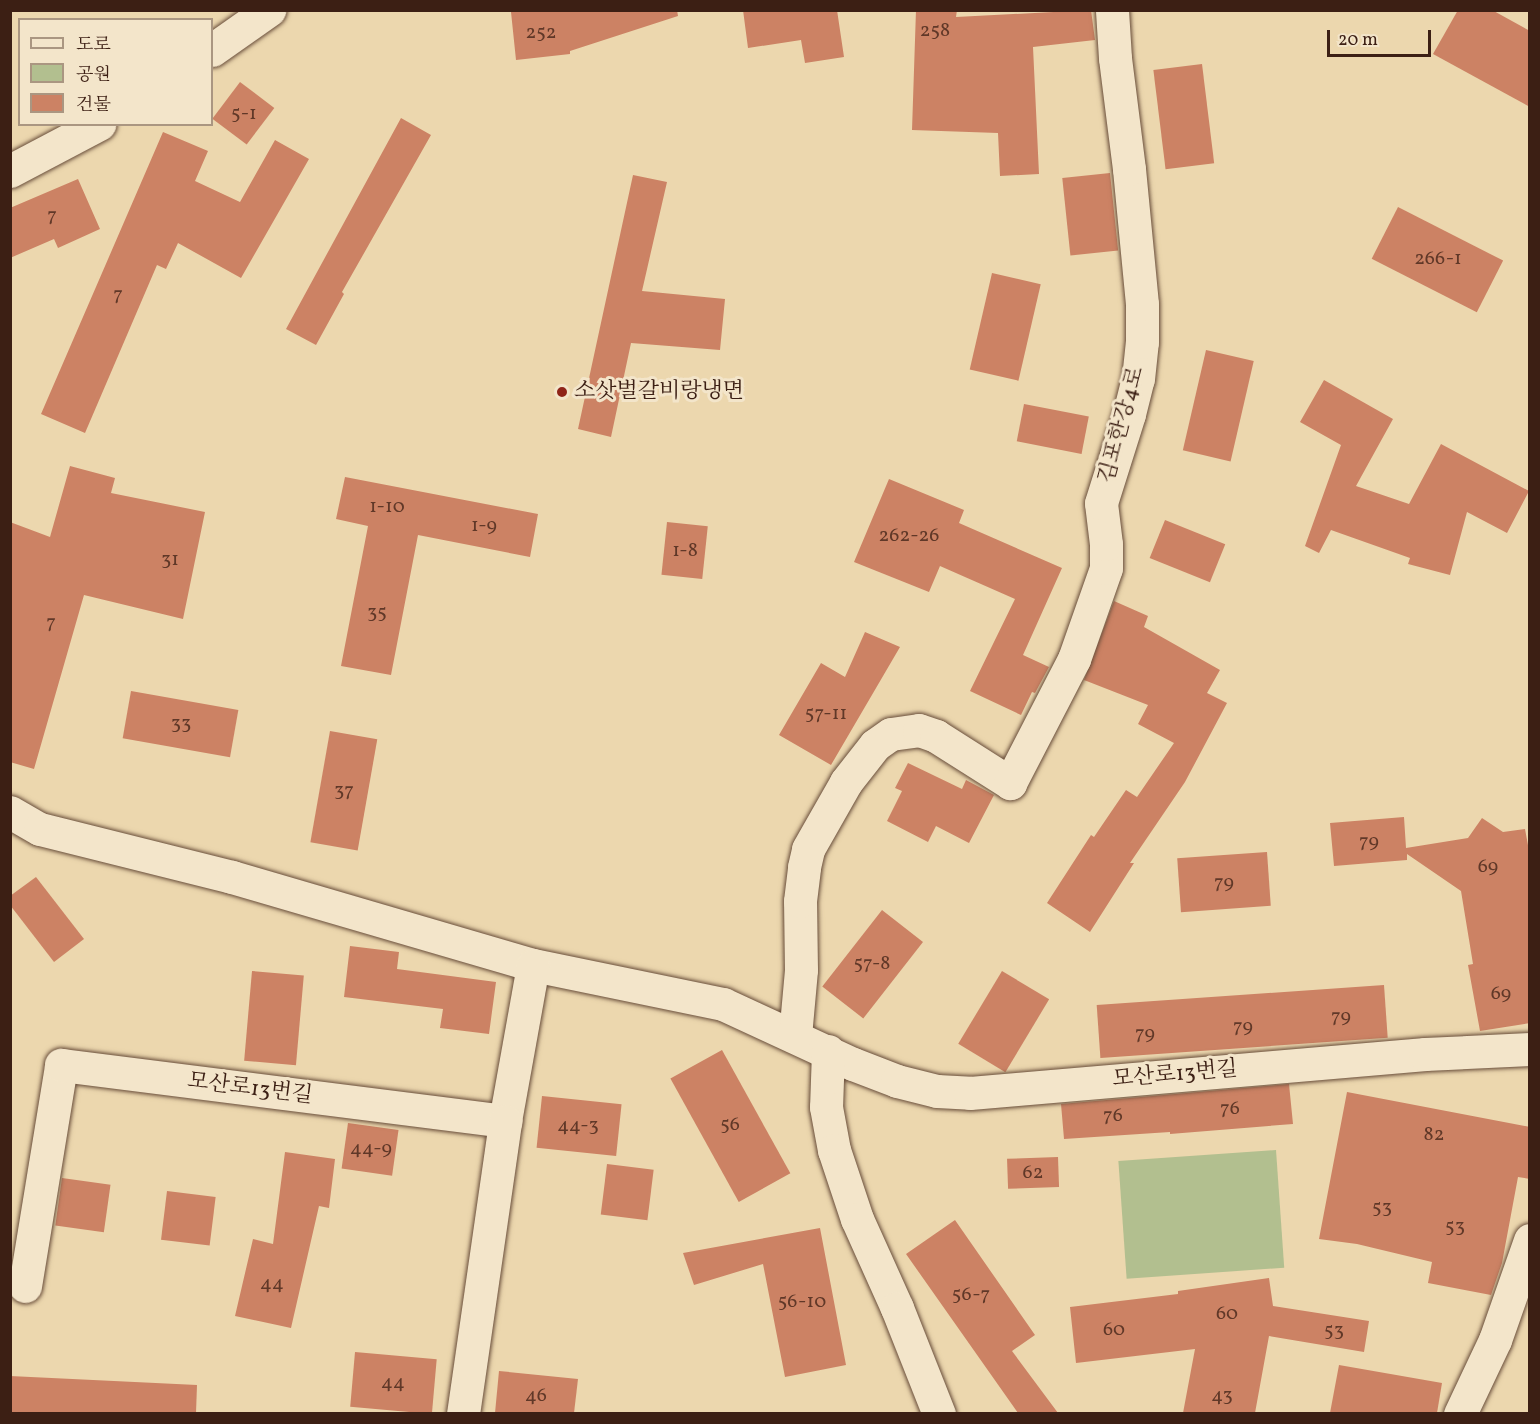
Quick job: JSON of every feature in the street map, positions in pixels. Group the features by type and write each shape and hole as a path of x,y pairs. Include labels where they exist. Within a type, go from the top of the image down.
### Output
{"street":[{"path":"213,49 269,10"},
{"name":"김포한강4로","path":"795,1036 801,970 801,886 808,849 846,782 868,753 891,734 919,730 936,736 1010,783 1074,659 1106,568 1106,544 1101,503 1138,379 1142,304 1112,10"},
{"path":"10,171 95,126"},
{"name":"모산로13번길","path":"10,812 40,829 232,877 533,965 723,1004 897,1081 937,1091 970,1093 1425,1054 1530,1049"},
{"path":"463,1413 505,1121 533,965"},
{"path":"828,1051 826,1107 834,1150 857,1219 897,1308 939,1413"},
{"name":"모산로13번길","path":"25,1286 61,1065 505,1121"},
{"path":"1460,1413 1495,1340 1530,1240"}],"green space":[{"path":"1276,1150 1284,1268 1127,1279 1118,1161"}],"building":[{"path":"677,10 678,16 570,51 570,54 516,60 511,12"},
{"path":"743,10 837,10 844,57 805,63 801,40 748,48"},
{"path":"916,10 957,10 956,17 1091,10 1095,40 1033,47 1039,174 1000,176 998,133 912,130"},
{"path":"1458,10 1492,10 1530,31 1530,107 1433,54"},
{"path":"1202,64 1214,163 1166,169 1153,70"},
{"path":"240,82 274,108 247,145 213,119"},
{"path":"401,118 431,135 342,292 344,294 316,345 286,329"},
{"path":"163,132 208,151 195,181 240,202 275,140 309,159 241,278 178,243 166,269 157,265 85,433 41,414"},
{"path":"1110,173 1118,251 1070,256 1062,178"},
{"path":"633,175 667,182 642,291 725,299 720,350 631,343 611,437 578,429"},
{"path":"78,179 100,229 58,248 54,239 10,258 10,208"},
{"path":"1398,207 1503,261 1477,312 1372,259"},
{"path":"992,273 1041,284 1018,381 970,369"},
{"path":"1206,350 1254,361 1231,461 1183,450"},
{"path":"1324,380 1393,419 1356,486 1409,504 1441,444 1529,491 1507,533 1467,512 1450,575 1408,564 1410,558 1331,530 1319,553 1305,546 1341,445 1300,422"},
{"path":"1024,404 1089,417 1082,454 1017,441"},
{"path":"70,466 115,478 111,493 205,512 183,619 84,595 34,769 10,762 10,522 50,537"},
{"path":"345,477 538,514 530,557 418,535 391,675 341,666 368,526 336,519"},
{"path":"889,479 964,510 959,523 1062,568 1023,655 1049,667 1035,693 1032,692 1021,715 970,691 1015,599 940,566 929,592 854,562"},
{"path":"1165,520 1225,544 1210,582 1150,558"},
{"path":"667,522 708,526 702,579 661,575"},
{"path":"1114,601 1148,616 1144,627 1220,670 1207,693 1227,703 1185,782 1130,863 1134,863 1090,932 1047,903 1091,835 1094,837 1126,790 1137,797 1174,743 1138,724 1148,705 1084,680"},
{"path":"865,632 900,647 831,765 779,735 821,663 845,677"},
{"path":"131,691 238,710 230,757 123,738"},
{"path":"330,731 377,739 358,851 310,842"},
{"path":"908,763 962,789 966,780 994,795 969,843 936,826 928,842 887,821 902,791 895,788"},
{"path":"1404,817 1406,848 1468,838 1482,818 1503,832 1525,829 1530,856 1530,1023 1480,1031 1468,965 1473,964 1461,891 1407,854 1407,860 1334,866 1330,823"},
{"path":"1267,852 1271,906 1181,912 1177,858"},
{"path":"36,877 84,939 54,962 10,905 10,896"},
{"path":"882,910 923,942 863,1018 822,986"},
{"path":"350,946 399,952 397,969 496,982 489,1034 440,1028 443,1009 344,997"},
{"path":"252,971 304,976 296,1065 244,1061"},
{"path":"1002,971 1049,999 1005,1072 958,1044"},
{"path":"1384,985 1388,1038 1100,1058 1097,1005"},
{"path":"722,1050 790,1173 739,1202 670,1079"},
{"path":"1289,1084 1293,1124 1170,1134 1170,1132 1064,1139 1061,1104"},
{"path":"1347,1092 1530,1127 1530,1179 1518,1177 1502,1263 1491,1295 1428,1283 1432,1262 1357,1244 1319,1239"},
{"path":"542,1096 622,1104 616,1156 537,1148"},
{"path":"348,1123 399,1130 392,1176 342,1169"},
{"path":"285,1152 335,1159 329,1208 319,1206 291,1328 235,1316 253,1239 273,1244"},
{"path":"1058,1157 1059,1187 1008,1189 1007,1159"},
{"path":"607,1164 654,1170 647,1220 601,1215"},
{"path":"62,1178 111,1185 104,1232 55,1226"},
{"path":"167,1191 216,1197 210,1246 161,1240"},
{"path":"955,1220 1035,1335 1012,1351 1058,1413 1018,1413 906,1254"},
{"path":"820,1228 846,1365 785,1377 763,1264 694,1285 683,1253"},
{"path":"1269,1278 1273,1306 1369,1321 1364,1352 1269,1336 1255,1413 1183,1413 1195,1349 1076,1363 1070,1307 1178,1294 1178,1291"},
{"path":"355,1352 437,1359 432,1414 350,1407"},
{"path":"1339,1365 1442,1383 1437,1413 1330,1413"},
{"path":"499,1371 578,1379 574,1413 495,1413"},
{"path":"10,1376 197,1385 196,1413 10,1413"}],"place":[{"name":"소삿벌갈비랑냉면","path":"562,392"}]}
